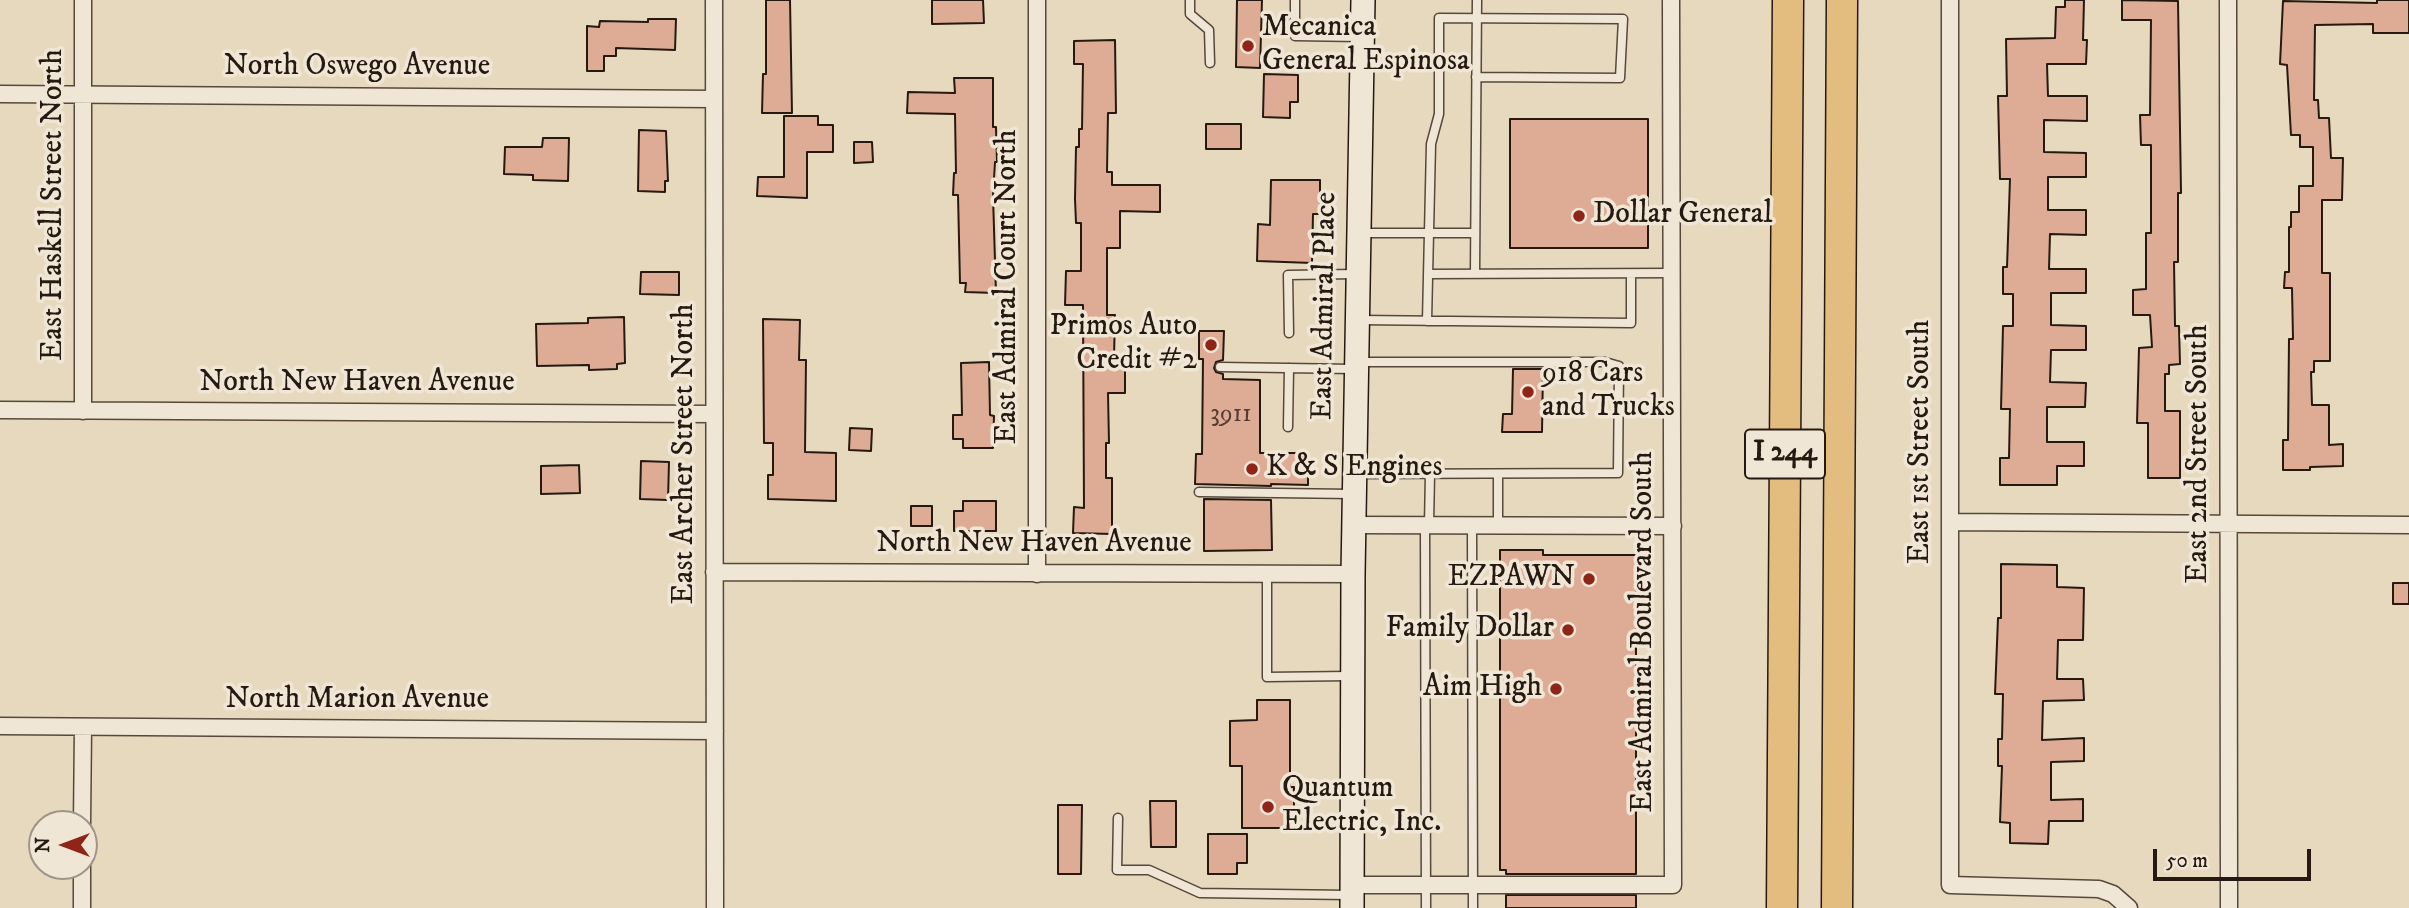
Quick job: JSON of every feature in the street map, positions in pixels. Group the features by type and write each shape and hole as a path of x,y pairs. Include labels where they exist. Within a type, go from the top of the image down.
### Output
{"highway":[{"name":"I 244","path":"1783,908 1788,0"},
{"name":"I 244","path":"1837,908 1842,0"}],"main road":[{"name":"East Admiral Place","path":"1352,896 1353,574 1363,0"}],"street":[{"name":"East Haskell Street North","path":"83,0 83,411"},
{"name":"East Archer Street North","path":"714,0 715,908"},
{"name":"East Admiral Court North","path":"1037,0 1037,574"},
{"name":"East Admiral Boulevard South","path":"1473,885 1674,885 1671,0"},
{"name":"East 1st Street South","path":"1950,0 1950,885 2099,889 2113,894 2129,908"},
{"name":"East 2nd Street South","path":"2228,0 2228,908"},
{"name":"North Oswego Avenue","path":"0,94 714,99"},
{"name":"North New Haven Avenue","path":"0,410 714,414"},
{"path":"1950,522 2409,525"},
{"path":"1354,525 1673,526"},
{"name":"North New Haven Avenue","path":"714,572 1353,574"},
{"name":"North Marion Avenue","path":"0,726 715,731"},
{"path":"82,810 83,727"},
{"path":"82,880 82,908"},
{"path":"1352,896 1426,885 1473,885"}],"lane":[{"path":"1190,0 1190,14 1209,30 1210,63"},
{"path":"1295,0 1295,36 1363,37"},
{"path":"1475,274 1477,0"},
{"path":"1427,320 1432,144 1439,114 1439,18 1623,19 1620,78 1476,77"},
{"path":"1359,233 1475,233"},
{"path":"1428,274 1672,273"},
{"path":"1289,333 1288,275 1359,274"},
{"path":"1357,320 1631,323 1631,274"},
{"path":"1199,492 1355,484 1430,474 1618,473 1619,366 1605,362 1220,367"},
{"path":"1288,427 1289,368"},
{"path":"1426,908 1427,525 1430,474"},
{"path":"1498,474 1498,525"},
{"path":"1472,525 1473,908"},
{"path":"1267,574 1266,677 1353,677"},
{"path":"1118,818 1117,870 1149,870 1200,893 1352,896"}],"building":[{"path":"766,0 790,0 792,113 762,113 763,74 766,74"},
{"path":"932,0 983,0 984,23 932,24"},
{"name":"Mecanica General Espinosa","path":"1237,0 1262,0 1260,68 1236,67"},
{"path":"2065,0 2084,0 2083,40 2087,40 2086,64 2047,64 2048,96 2087,96 2087,121 2044,120 2044,152 2086,153 2086,177 2048,177 2048,210 2086,210 2086,235 2050,234 2049,269 2086,269 2086,293 2051,293 2051,325 2086,326 2086,350 2051,350 2050,382 2086,383 2085,407 2047,407 2047,442 2084,442 2084,466 2057,466 2057,485 2000,485 2000,458 2009,458 2010,409 2001,409 2003,326 2013,326 2013,294 2003,294 2003,267 2007,267 2010,179 2000,179 1998,96 2007,96 2006,39 2055,38 2056,7 2065,7"},
{"path":"2122,0 2178,1 2181,193 2178,193 2178,262 2174,262 2175,326 2179,326 2180,364 2169,365 2169,374 2165,374 2165,411 2180,411 2180,478 2148,478 2148,423 2137,423 2139,348 2152,347 2150,315 2133,315 2133,290 2146,289 2146,233 2151,233 2151,145 2141,145 2140,115 2150,115 2151,20 2122,20"},
{"path":"2377,0 2409,0 2409,33 2373,33 2373,24 2315,25 2314,100 2318,100 2319,118 2329,118 2331,158 2343,158 2342,200 2322,200 2322,273 2330,273 2330,361 2314,361 2314,372 2311,372 2312,405 2329,405 2329,445 2343,444 2343,466 2283,470 2283,440 2288,440 2289,339 2293,339 2292,288 2284,288 2285,272 2289,272 2289,227 2291,212 2299,212 2299,186 2313,186 2313,147 2300,147 2300,135 2291,135 2287,65 2280,64 2283,1 2377,3"},
{"path":"648,19 676,19 675,50 616,48 616,56 604,56 604,71 587,71 587,26 599,27 600,21 648,22"},
{"path":"1115,40 1116,113 1108,113 1107,172 1112,172 1112,185 1160,185 1160,212 1120,211 1120,248 1107,248 1107,315 1115,315 1114,358 1125,358 1125,393 1108,393 1109,443 1106,443 1106,478 1112,478 1112,534 1073,533 1074,507 1084,508 1083,305 1065,305 1066,271 1081,271 1081,223 1076,223 1075,199 1076,147 1079,147 1079,129 1082,129 1083,64 1074,64 1074,41"},
{"path":"1264,74 1298,75 1298,102 1290,102 1290,118 1263,117"},
{"path":"954,78 993,78 993,127 996,127 997,162 993,196 996,293 965,292 966,283 960,283 958,195 953,195 956,173 955,114 907,113 908,92 955,93"},
{"path":"784,116 818,116 818,125 833,125 833,152 807,152 807,198 757,196 758,177 784,177"},
{"path":"1510,119 1648,119 1648,248 1510,248"},
{"path":"1206,124 1241,124 1241,149 1206,149"},
{"path":"639,130 666,131 668,181 665,181 665,192 638,191"},
{"path":"543,138 569,138 568,181 533,180 533,175 504,174 505,147 542,147"},
{"path":"854,142 872,142 873,162 854,163"},
{"path":"1271,180 1320,180 1320,214 1313,214 1312,263 1257,261 1258,224 1270,225"},
{"path":"641,272 679,272 679,295 640,294"},
{"path":"624,317 625,363 617,364 617,369 589,370 589,365 537,366 536,324 588,323 588,318"},
{"path":"763,319 800,320 799,360 806,360 805,452 836,453 836,501 768,499 768,475 773,475 773,443 764,443"},
{"path":"1199,331 1224,331 1223,360 1216,362 1214,368 1216,372 1223,374 1223,379 1260,380 1260,453 1308,453 1308,485 1195,484 1196,454 1202,454 1203,359 1199,359"},
{"path":"989,362 990,415 994,416 993,448 963,448 963,439 953,439 953,415 962,415 961,363"},
{"name":"918 Cars and Trucks","path":"1513,369 1543,369 1542,432 1502,432 1503,414 1512,414"},
{"path":"850,428 872,429 871,451 849,450"},
{"path":"641,461 669,462 668,500 640,499"},
{"path":"579,465 580,493 541,494 541,466"},
{"path":"1204,499 1271,500 1272,550 1204,551"},
{"path":"963,501 996,501 996,531 954,531 954,511 963,511"},
{"path":"911,506 932,506 932,526 911,526"},
{"path":"1500,550 1543,550 1543,555 1636,555 1636,874 1506,874 1506,870 1500,870"},
{"path":"2001,564 2057,565 2057,587 2084,588 2083,640 2058,640 2057,679 2083,679 2084,700 2043,701 2042,740 2084,738 2084,761 2051,762 2051,800 2083,799 2083,821 2049,821 2048,844 2010,843 2010,823 2000,822 2002,766 1998,766 1998,739 2002,739 2003,694 1995,694 1998,618 2001,618"},
{"path":"2393,583 2409,583 2409,604 2393,604"},
{"path":"1257,700 1290,700 1290,787 1294,787 1294,828 1242,828 1242,766 1230,766 1230,721 1257,720"},
{"path":"1150,801 1176,801 1176,847 1151,847"},
{"path":"1058,805 1082,805 1081,874 1058,874"},
{"path":"1208,834 1247,834 1247,863 1237,863 1237,874 1208,874"},
{"path":"1506,895 1636,895 1636,908 1506,908"}],"place":[{"name":"Mecanica General Espinosa","path":"1248,46"},
{"name":"Dollar General","path":"1579,216"},
{"name":"Primos Auto Credit #2","path":"1211,345"},
{"name":"918 Cars and Trucks","path":"1528,392"},
{"name":"K & S Engines","path":"1252,469"},
{"name":"EZPAWN","path":"1589,579"},
{"name":"Family Dollar","path":"1568,630"},
{"name":"Aim High","path":"1556,689"},
{"name":"Quantum Electric, Inc.","path":"1268,807"}]}
